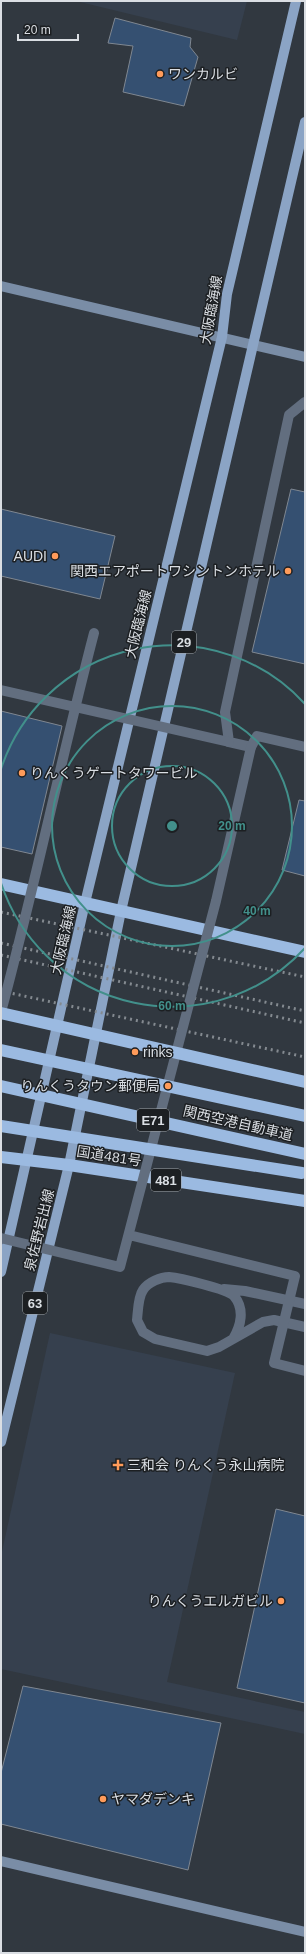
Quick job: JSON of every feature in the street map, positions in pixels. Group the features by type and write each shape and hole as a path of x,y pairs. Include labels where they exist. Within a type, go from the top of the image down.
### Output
{"highway":[{"path":"1,884 305,952"},
{"path":"1,1012 305,1082"},
{"name":"関西空港自動車道","path":"1,1050 305,1116"},
{"name":"関西空港自動車道","path":"1,1086 305,1154"},
{"path":"1,1126 305,1173"},
{"name":"481","path":"1,1157 28,1161"},
{"name":"国道481号","path":"28,1161 69,1165 305,1201"}],"main road":[{"name":"大阪臨海線","path":"28,1161 85,903 222,337 227,294 296,1"},
{"name":"29","path":"69,1165 121,911 305,122"},
{"name":"泉佐野岩出線","path":"1,1272 28,1161"},
{"name":"泉佐野岩出線","path":"1,1442 69,1165"}],"street":[{"path":"1,286 305,357"},
{"path":"229,742 225,712 289,415 305,402"},
{"path":"1,1012 25,923 75,707 94,633"},
{"path":"1,690 251,747"},
{"path":"1,1238 120,1267 216,901 251,747 258,736 305,747"},
{"path":"129,1235 295,1276 274,1363 305,1371"},
{"path":"305,1304 245,1291 216,1288 169,1277 154,1280 142,1290 136,1320 144,1332 155,1339 207,1351 219,1347 263,1322 274,1320 305,1326"},
{"path":"216,1288 233,1296 239,1307 241,1321 238,1331 233,1339"},
{"path":"1,1861 305,1932"}],"shaded area":[{"path":"76,1 247,1 237,40"},
{"name":"三和会 りんくう永山病院","path":"50,1333 235,1373 167,1682 305,1712 305,1734 1,1669 1,1556"}],"building":[{"name":"ワンカルビ","path":"115,18 191,38 190,47 198,57 184,106 123,92 133,46 108,43"},
{"name":"関西エアポートワシントンホテル","path":"291,489 305,492 305,664 252,652"},
{"name":"AUDI","path":"1,509 115,536 100,599 1,576"},
{"name":"りんくうゲートタワービル","path":"1,711 62,726 32,854 1,847"},
{"path":"299,800 305,801 305,876 282,870"},
{"name":"りんくうエルガビル","path":"276,1509 305,1516 305,1703 237,1688"},
{"name":"ヤマダデンキ","path":"23,1686 221,1723 188,1870 1,1824 1,1773"}],"railway":[{"path":"1,912 305,977"},
{"path":"1,943 305,1011"},
{"path":"1,955 305,1023"},
{"path":"1,991 305,1057"}],"place":[{"name":"ワンカルビ","path":"160,74"},
{"name":"AUDI","path":"55,556"},
{"name":"関西エアポートワシントンホテル","path":"288,571"},
{"name":"りんくうゲートタワービル","path":"22,773"},
{"name":"rinks","path":"135,1052"},
{"name":"りんくうタウン郵便局","path":"168,1086"},
{"name":"三和会 りんくう永山病院","path":"118,1465"},
{"name":"りんくうエルガビル","path":"281,1601"},
{"name":"ヤマダデンキ","path":"103,1799"}]}
